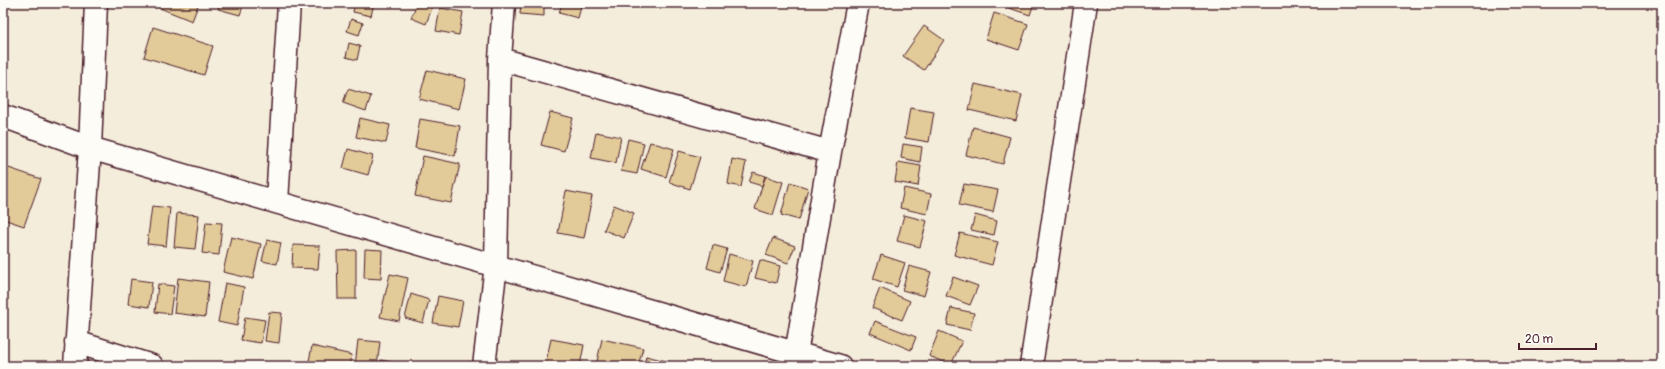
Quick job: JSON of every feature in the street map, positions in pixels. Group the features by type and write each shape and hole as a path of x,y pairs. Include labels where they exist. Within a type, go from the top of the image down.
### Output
{"street":[{"path":"74,366 90,148 96,3"},
{"path":"277,202 289,3"},
{"path":"484,366 496,265 500,59 504,3"},
{"path":"796,354 830,152 858,3"},
{"path":"1031,366 1086,3"},
{"path":"500,59 830,152"},
{"path":"3,116 90,148 840,366"},
{"path":"76,342 152,366"}],"building":[{"path":"199,3 192,21 150,4"},
{"path":"220,3 244,3 240,15 218,9"},
{"path":"355,3 374,3 371,16 353,12"},
{"path":"417,3 432,8 426,24 411,18"},
{"path":"521,3 544,3 544,16 520,14"},
{"path":"562,3 582,3 578,18 559,13"},
{"path":"994,3 1034,3 1030,15"},
{"path":"440,8 463,12 459,35 436,31"},
{"path":"994,13 1028,24 1019,50 986,39"},
{"path":"351,19 363,23 359,35 347,31"},
{"path":"924,26 944,40 924,70 903,56"},
{"path":"153,27 213,46 204,75 144,57"},
{"path":"349,43 360,46 357,60 346,57"},
{"path":"427,70 466,79 459,109 419,99"},
{"path":"975,84 1022,95 1016,121 969,110"},
{"path":"348,89 371,96 366,111 343,103"},
{"path":"910,108 934,112 929,142 905,138"},
{"path":"550,112 573,118 564,151 541,145"},
{"path":"360,118 390,125 386,143 356,137"},
{"path":"420,119 460,126 455,156 415,148"},
{"path":"973,127 1010,137 1003,164 966,155"},
{"path":"596,132 621,137 616,163 591,158"},
{"path":"628,139 644,143 637,174 621,171"},
{"path":"650,142 674,149 666,177 641,169"},
{"path":"903,144 922,147 920,162 901,158"},
{"path":"348,149 373,156 368,175 343,168"},
{"path":"679,151 700,157 690,189 669,182"},
{"path":"423,156 460,164 451,203 415,196"},
{"path":"732,159 746,162 741,187 728,184"},
{"path":"898,162 921,166 918,186 895,182"},
{"path":"3,166 41,179 24,226 3,219"},
{"path":"753,172 766,176 762,186 749,182"},
{"path":"765,176 783,182 773,215 755,209"},
{"path":"790,182 808,188 799,220 781,215"},
{"path":"964,184 998,190 993,212 959,205"},
{"path":"904,188 931,194 927,214 900,208"},
{"path":"566,191 592,196 584,238 558,233"},
{"path":"614,205 634,213 624,238 604,230"},
{"path":"152,206 170,208 166,246 147,244"},
{"path":"177,213 199,215 195,249 174,247"},
{"path":"904,215 927,221 920,247 897,241"},
{"path":"975,215 997,221 994,235 971,230"},
{"path":"206,222 222,223 219,255 202,253"},
{"path":"960,233 998,242 992,265 954,255"},
{"path":"231,237 261,244 253,279 223,272"},
{"path":"773,238 795,246 788,263 766,255"},
{"path":"267,240 281,243 277,264 262,261"},
{"path":"293,245 320,246 318,269 292,268"},
{"path":"713,245 727,249 720,272 707,268"},
{"path":"365,249 382,250 381,279 364,278"},
{"path":"356,250 356,299 338,299 337,251"},
{"path":"729,254 753,261 746,287 723,281"},
{"path":"881,255 905,263 897,287 873,279"},
{"path":"760,260 780,266 776,283 755,278"},
{"path":"909,266 931,272 924,296 902,290"},
{"path":"390,274 408,278 399,321 380,317"},
{"path":"953,277 978,286 970,305 946,296"},
{"path":"178,278 209,282 205,317 174,313"},
{"path":"131,279 152,282 149,307 128,304"},
{"path":"225,283 244,287 237,326 218,322"},
{"path":"158,284 174,286 170,314 155,312"},
{"path":"880,288 910,301 902,320 872,308"},
{"path":"411,294 429,300 423,323 405,318"},
{"path":"438,296 463,301 458,327 433,323"},
{"path":"951,308 974,313 970,330 947,325"},
{"path":"269,312 282,313 279,343 265,341"},
{"path":"245,317 265,320 261,343 241,340"},
{"path":"875,321 916,337 911,350 870,333"},
{"path":"939,331 962,341 951,365 929,356"},
{"path":"551,339 584,345 580,366 545,366"},
{"path":"602,339 643,348 638,366 596,366"},
{"path":"358,340 380,342 377,366 355,366"},
{"path":"312,346 352,355 350,366 308,366"},
{"path":"646,356 670,362 670,366 644,366"},
{"path":"381,360 402,364 402,366 380,366"}]}
